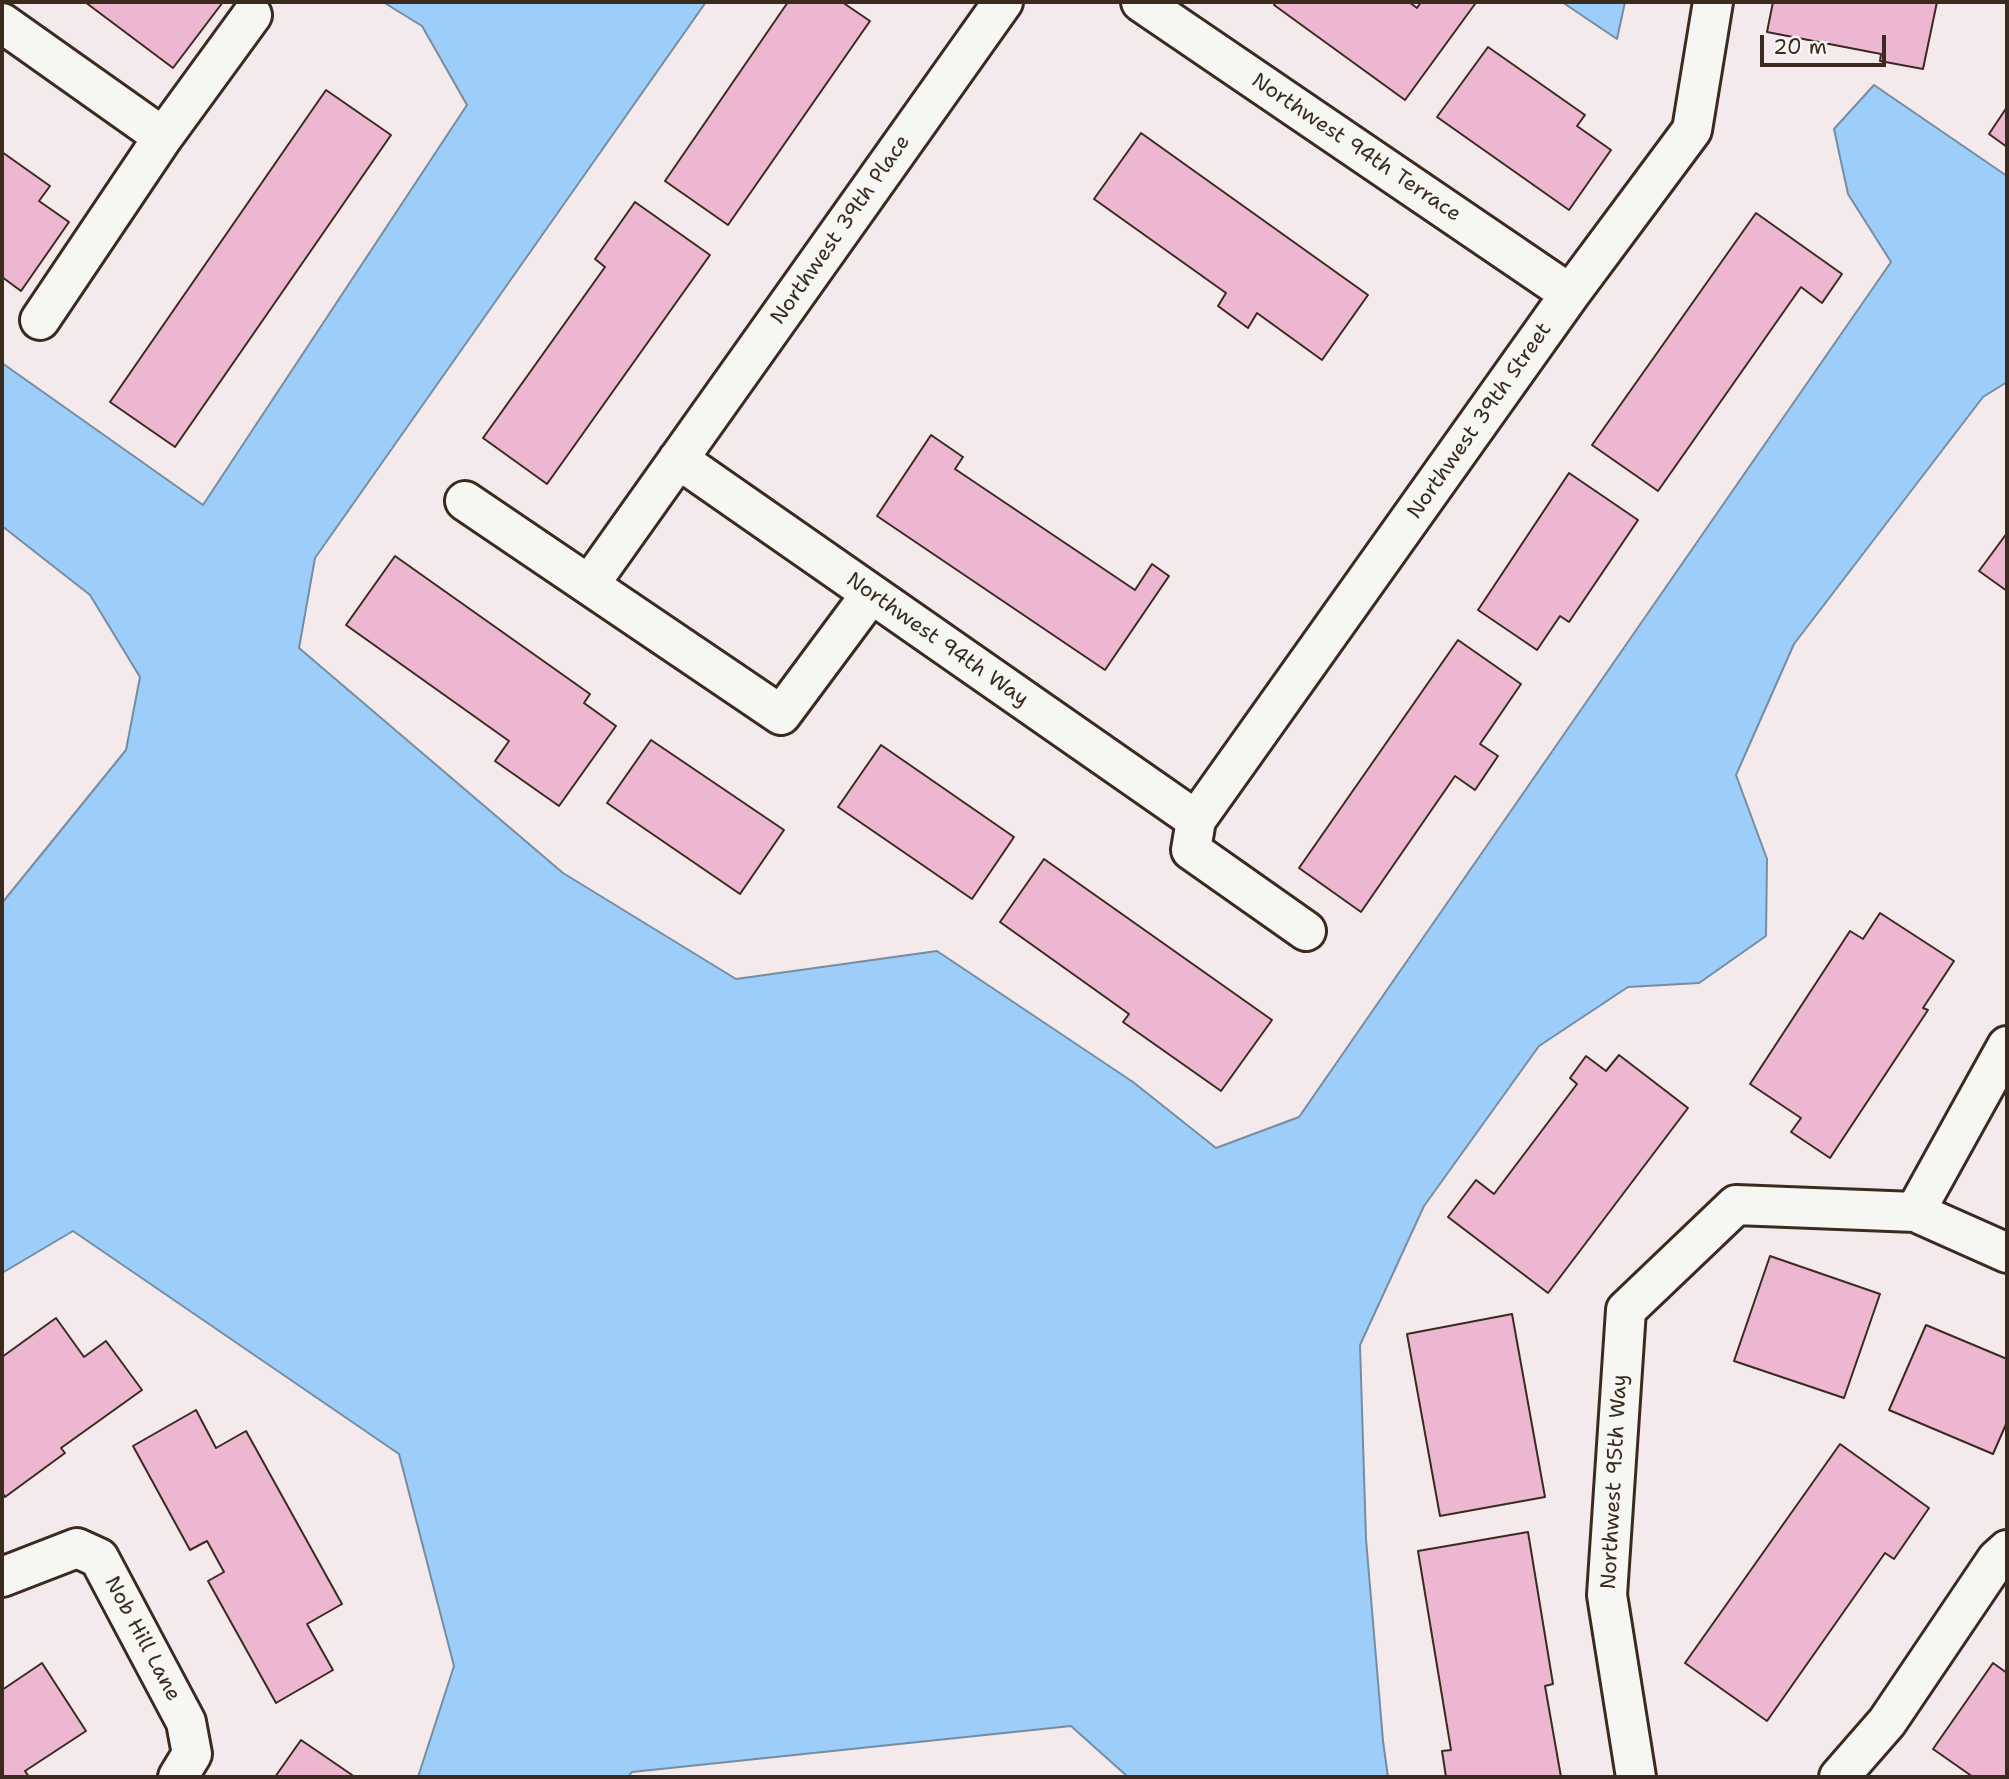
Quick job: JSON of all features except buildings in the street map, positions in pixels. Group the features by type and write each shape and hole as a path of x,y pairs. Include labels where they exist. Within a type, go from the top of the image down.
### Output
{"street":[{"name":"Northwest 39th Place","path":"589,585 1003,2"},
{"name":"Northwest 94th Terrace","path":"1142,2 1570,294"},
{"name":"Northwest 39th Street","path":"1196,820 1570,294 1692,131 1713,2"},
{"path":"40,320 163,137 252,15"},
{"path":"2,23 163,137"},
{"name":"Northwest 94th Way","path":"678,459 1196,820"},
{"path":"465,501 780,715 871,593"},
{"path":"1196,820 1191,850 1306,931"},
{"path":"2007,1046 1914,1212 2007,1253"},
{"name":"Northwest 95th Way","path":"1636,1777 1607,1595 1626,1310 1736,1205 1914,1212"},
{"name":"Nob Hill Lane","path":"2,1577 77,1548 99,1558 186,1722 192,1755 178,1777"},
{"path":"1839,1777 1886,1722 1997,1559 2007,1550"}],"water":[{"path":"383,2 706,2 315,558 299,648 563,873 736,979 937,951 1133,1082 1216,1148 1299,1117 1891,262 1848,194 1834,129 1874,85 2007,176 2007,382 1983,397 1794,644 1736,775 1767,859 1766,936 1699,983 1628,987 1539,1046 1424,1206 1360,1345 1366,1539 1388,1777 1128,1777 1071,1726 632,1772 628,1777 418,1777 454,1666 399,1454 73,1231 2,1273 2,903 126,750 140,677 90,595 2,526 2,363 203,505 467,105 422,26"},
{"path":"1562,2 1625,2 1617,39"}]}
